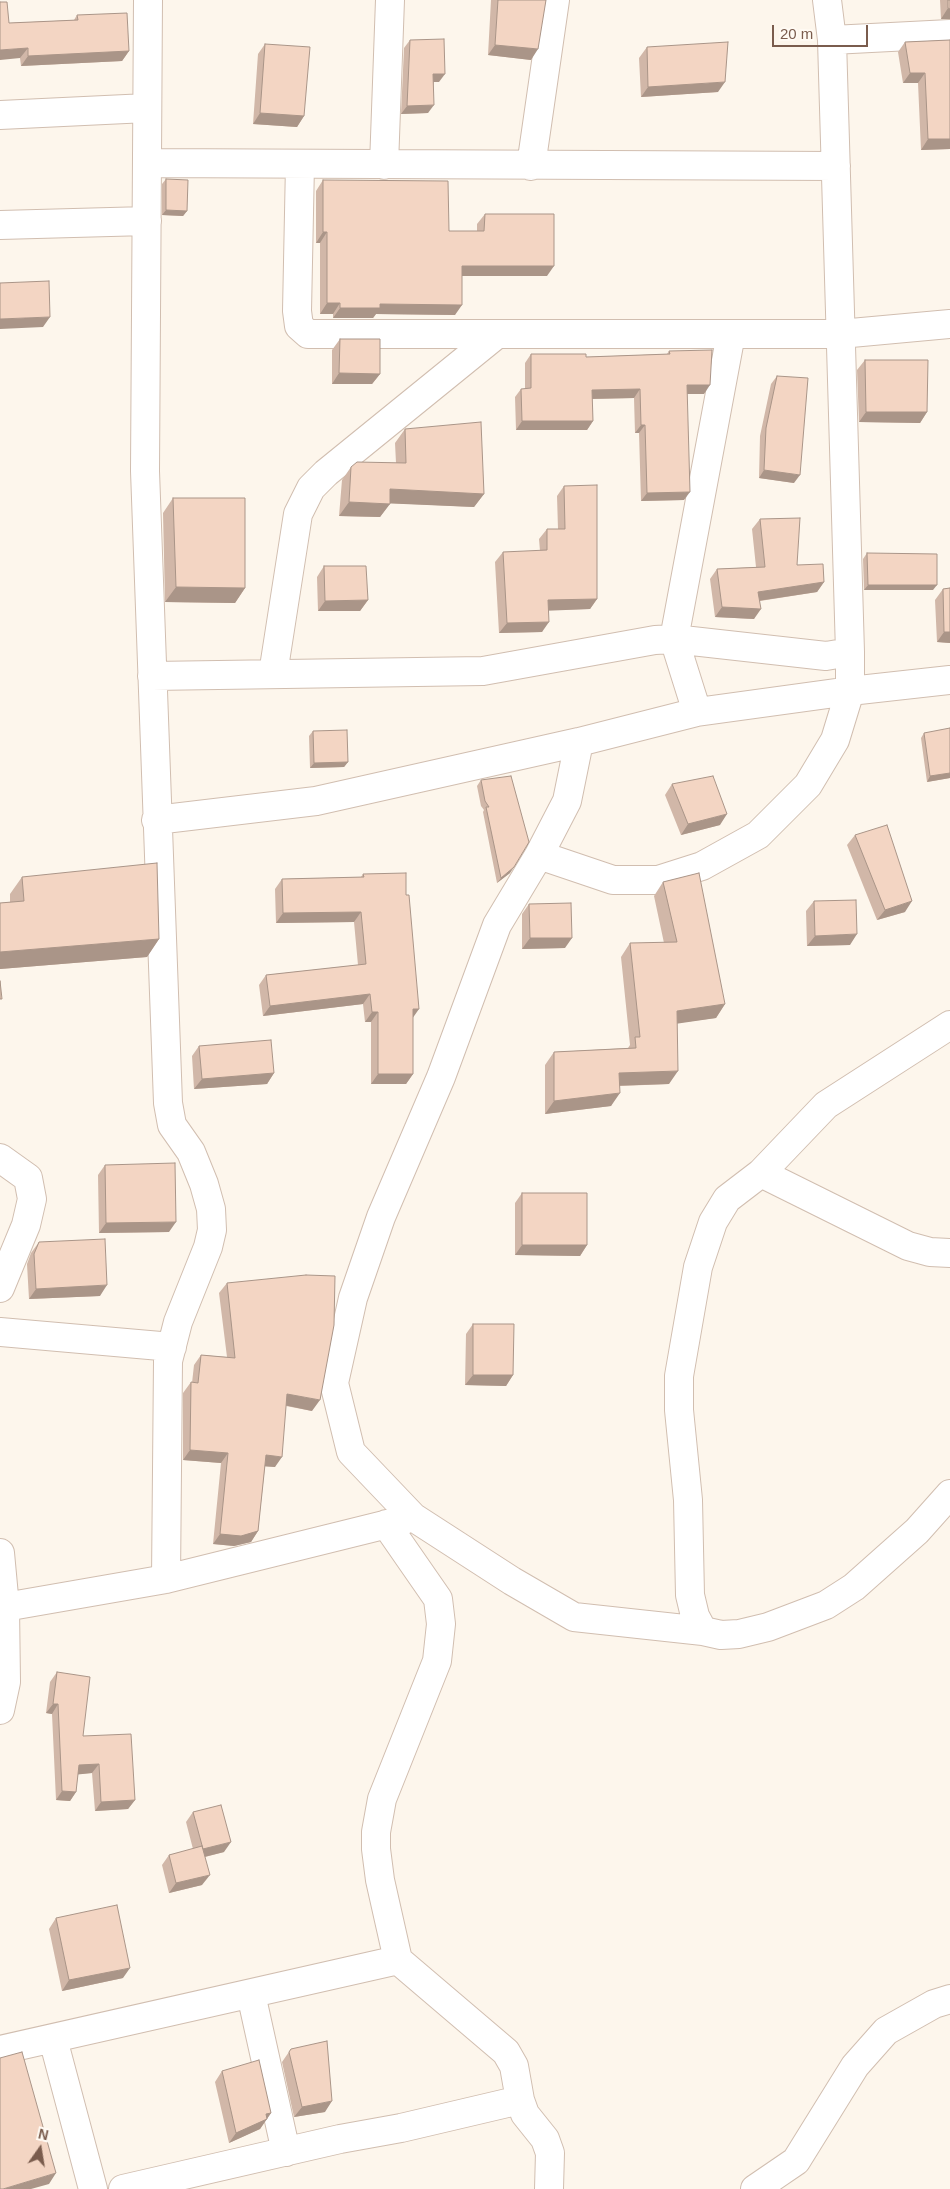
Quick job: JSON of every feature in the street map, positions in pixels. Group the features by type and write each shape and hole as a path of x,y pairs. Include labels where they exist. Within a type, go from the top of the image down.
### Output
{"street":[{"path":"148,0 146,471 156,820 168,1103 172,1125 191,1152 204,1184 212,1216 212,1230 208,1247 178,1322 168,1361 166,1579"},
{"path":"384,165 390,0"},
{"path":"532,166 556,0"},
{"path":"539,855 613,880 658,880 702,866 758,835 808,785 835,740 850,691 850,652 832,40 827,0"},
{"path":"832,40 950,34"},
{"path":"0,115 147,108"},
{"path":"146,163 836,166"},
{"path":"300,164 297,310 298,326 308,334 840,334 950,324"},
{"path":"0,225 147,221"},
{"path":"697,712 674,639 731,334"},
{"path":"273,674 298,514 310,488 496,335"},
{"path":"152,676 483,672 655,640 674,639 826,656 850,652"},
{"path":"156,820 316,801 579,742 697,712 850,691 950,680"},
{"path":"579,742 567,801 539,855 497,925 441,1077 381,1217 353,1298 334,1383 351,1452 413,1518 512,1581 574,1617 703,1631 721,1635 738,1634 768,1627 826,1604 854,1587 917,1531 950,1494"},
{"path":"703,1631 695,1616 690,1595 688,1500 679,1410 679,1376 698,1267 713,1222 728,1199 761,1173 826,1105 950,1026"},
{"path":"0,1158 28,1178 32,1199 26,1225 0,1288"},
{"path":"761,1173 908,1246 930,1252 950,1253"},
{"path":"0,1332 172,1347"},
{"path":"5,1607 166,1579 413,1518"},
{"path":"386,1524 438,1600 441,1624 436,1661 382,1799 376,1832 380,1880 398,1960 506,2052 514,2066 520,2100 525,2114 546,2139 550,2153 549,2189"},
{"path":"0,1553 5,1607 6,1682 0,1710"},
{"path":"0,2050 398,1960"},
{"path":"250,1994 286,2152"},
{"path":"756,2189 796,2161 855,2066 886,2031 934,2004 950,1999"},
{"path":"53,2039 94,2189"},
{"path":"123,2189 520,2100"}],"building":[{"path":"498,0 546,0 538,49 495,45"},
{"path":"948,0 950,0 950,9 948,8"},
{"path":"0,2 7,2 9,23 78,20 77,15 127,13 129,51 28,56 28,48 0,50"},
{"path":"444,39 445,74 433,74 434,105 407,106 410,40"},
{"path":"950,40 950,139 928,139 925,73 910,73 905,42"},
{"path":"728,42 725,82 648,87 647,47"},
{"path":"265,44 310,47 304,116 260,113"},
{"path":"166,179 188,180 187,211 166,210"},
{"path":"323,180 448,181 449,231 484,231 485,214 554,214 554,266 462,266 462,305 380,304 380,308 340,308 340,303 327,303 327,232 323,232"},
{"path":"49,281 50,317 0,319 0,283"},
{"path":"340,339 380,339 380,374 339,373"},
{"path":"712,350 710,385 687,385 690,492 647,493 645,425 641,425 640,389 592,390 593,421 522,421 521,389 531,388 531,354 586,354 586,357 670,354 669,351"},
{"path":"865,360 928,360 927,412 866,412"},
{"path":"777,376 808,378 800,475 764,470 766,428"},
{"path":"481,422 484,494 390,489 390,504 349,502 351,467 357,462 406,463 405,429"},
{"path":"597,485 597,599 548,600 549,622 507,623 503,552 547,550 547,529 565,529 564,486"},
{"path":"173,498 245,498 245,588 176,587"},
{"path":"800,518 797,565 823,564 824,582 758,592 761,609 722,607 717,569 765,567 760,519"},
{"path":"867,553 937,554 937,585 868,585"},
{"path":"324,566 366,566 368,600 325,601"},
{"path":"950,588 950,632 944,632 943,589"},
{"path":"950,728 950,773 930,776 924,733"},
{"path":"347,730 348,762 314,763 313,731"},
{"path":"511,776 529,842 514,867 501,878 486,807 489,807 485,801 481,780"},
{"path":"713,776 727,814 688,824 672,784"},
{"path":"887,825 912,901 885,910 855,835"},
{"path":"157,863 159,939 0,952 0,903 24,901 22,877"},
{"path":"406,873 406,895 409,895 419,1009 413,1009 413,1074 378,1074 378,1012 372,1012 370,994 270,1006 266,975 366,964 361,912 283,913 282,879 364,877 363,874"},
{"path":"699,873 725,1004 677,1011 678,1071 619,1073 620,1093 554,1101 554,1052 636,1048 635,1037 640,1037 630,943 677,942 663,882"},
{"path":"856,900 857,934 815,936 814,901"},
{"path":"571,903 572,938 530,938 529,904"},
{"path":"0,981 2,999 0,999"},
{"path":"271,1040 274,1073 202,1079 199,1046"},
{"path":"175,1163 176,1222 106,1223 105,1165"},
{"path":"522,1193 587,1193 587,1245 522,1245"},
{"path":"105,1239 107,1285 36,1289 34,1254 39,1242"},
{"path":"306,1275 335,1276 334,1325 320,1400 287,1394 282,1457 266,1455 258,1531 241,1536 220,1534 228,1453 190,1450 191,1382 198,1383 201,1355 235,1358 227,1283"},
{"path":"473,1324 514,1324 513,1375 473,1375"},
{"path":"57,1672 90,1677 83,1736 131,1734 135,1800 101,1802 99,1764 79,1765 76,1792 62,1791 58,1704 53,1704"},
{"path":"221,1805 231,1842 203,1849 193,1812"},
{"path":"202,1846 210,1875 176,1883 169,1855"},
{"path":"117,1905 130,1968 69,1980 56,1918"},
{"path":"327,2041 332,2101 302,2107 289,2052 291,2049"},
{"path":"22,2052 56,2173 0,2189 0,2058"},
{"path":"259,2060 271,2113 266,2114 267,2119 236,2133 222,2071"}]}
